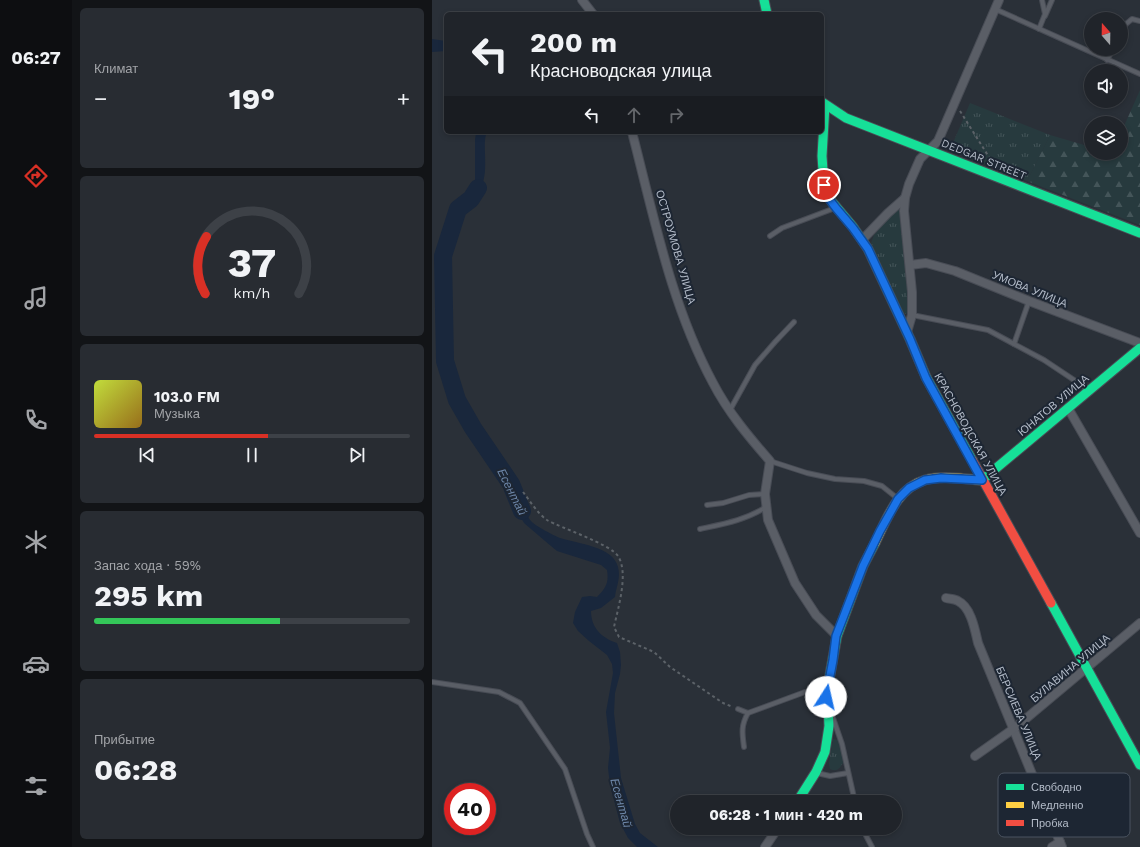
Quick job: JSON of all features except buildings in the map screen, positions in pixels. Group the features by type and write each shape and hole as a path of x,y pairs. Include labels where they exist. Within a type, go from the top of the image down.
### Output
{"street":[{"path":"582,0 591,12"},
{"path":"764,0 767,12"},
{"path":"907,332 912,316 910,265 904,211 908,184 920,160 938,141 999,0"},
{"name":"DEDGAR STREET","path":"824,103 846,118 1140,233"},
{"name":"ОСТРОУМОВА УЛИЦА","path":"633,134 668,273 686,323 713,383 743,430 770,461"},
{"name":"КРАСНОВОДСКАЯ УЛИЦА","path":"823,134 823,173 827,196 868,249 907,332 926,378 1140,765"},
{"path":"862,240 905,198"},
{"name":"УМОВА УЛИЦА","path":"910,265 926,263 955,271 1140,343"},
{"name":"ЮНАТОВ УЛИЦА","path":"982,480 1140,348"},
{"path":"1068,408 1140,533"},
{"path":"770,461 765,494 768,520 795,583 816,615 836,636"},
{"path":"801,795 816,772 825,752 829,726 826,697 836,636 863,566 898,499 909,488 925,480 941,478 982,480"},
{"name":"БЕРСИЕВА УЛИЦА","path":"946,598 959,601 970,614 974,623 978,643 1031,773"},
{"name":"БУЛАВИНА УЛИЦА","path":"975,756 1013,729 1140,623"},
{"path":"765,847 773,835"},
{"path":"1052,847 1061,844"}],"lane":[{"path":"1042,0 1045,14 1044,18"},
{"path":"1039,29 1052,0"},
{"path":"995,9 1140,74"},
{"path":"1128,22 1132,19 1140,21"},
{"path":"1107,60 1109,56"},
{"path":"770,236 782,228 836,208"},
{"path":"1014,344 1029,301"},
{"path":"912,316 988,330 1044,360 1090,390"},
{"path":"730,410 755,365 794,322"},
{"path":"770,461 807,473 836,479 864,481 882,486 898,499"},
{"path":"707,505 723,503 749,495 765,494"},
{"path":"700,529 740,520 766,507"},
{"path":"432,682 499,692 520,703 565,769 587,834 593,847"},
{"path":"744,747 741,730 748,713 805,692 816,690 826,697 842,744 853,795"},
{"path":"738,709 748,713"},
{"path":"816,772 830,776 848,773"},
{"path":"866,835 872,847"}],"path":[{"path":"955,102 1003,179"},
{"path":"523,492 546,519 604,546 617,554 622,566 622,590 614,627 619,637 654,652 670,667 723,703 738,709"}],"green space":[{"path":"1140,90 1140,225 1027,181 1050,135 1084,145 1084,160 1128,160 1128,117"},
{"path":"970,103 1050,135 1027,181 958,153 953,143"},
{"path":"897,208 901,212 909,280 909,312 906,314 902,312 871,243 874,235"},
{"path":"833,739 838,740 842,750 843,763 836,770 830,769 829,764"}],"water":[{"path":"432,39 444,41 444,51 432,52"},
{"path":"476,134 486,134 484,179 479,191 460,207 475,186"},
{"path":"509,489 515,489 522,500 527,515 533,523 560,538 602,550 615,560 618,567 619,579 615,597 601,608 591,611 593,622 598,632 617,643 620,652 621,665 615,693 614,713 621,778 635,824 640,833 658,847 637,847 628,838 620,823 610,785 608,768 610,748 606,712 613,673 612,664 607,655 578,631 573,623 575,612 582,597 597,597 605,588 608,578 607,570 601,565 557,551 524,523 515,507"}],"waterway":[{"name":"Есентай","path":"478,188 471,199 458,209 443,256 445,361 457,400 473,428 511,484 522,511"}],"traffic: fast":[{"path":"764,0 767,12"},
{"path":"824,103 846,118 1140,233"},
{"path":"824,122 825,105"},
{"path":"823,134 822,156 824,185 827,196 853,227 868,249 926,377 972,460"},
{"path":"980,480 982,480 1140,348"},
{"path":"801,795 816,772 825,752 829,726 827,691 837,636 863,566 875,543"},
{"path":"1051,603 1140,765"}],"traffic: slow":[{"path":"875,543 900,497 915,484 925,480 938,478 980,480"}],"traffic: jam":[{"path":"972,460 1051,603"}],"route":[{"path":"824,185 827,196 868,249 907,332 926,378 982,480 941,478 925,480 909,488 898,499 863,566 836,636 826,697"}]}
